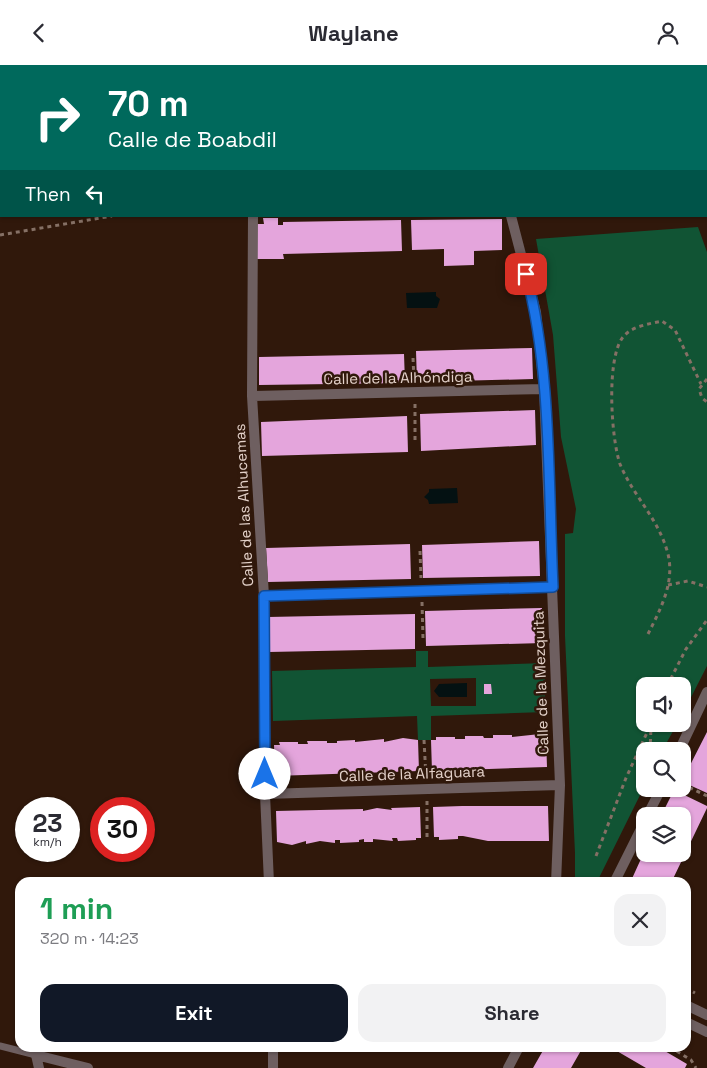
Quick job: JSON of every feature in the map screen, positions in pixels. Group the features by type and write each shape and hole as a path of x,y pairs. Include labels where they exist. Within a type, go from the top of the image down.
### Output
{"street":[{"name":"Calle de las Alhucemas","path":"252,217 252,396 264,596 265,793 269,877"},
{"name":"Calle de la Mezquita","path":"511,217 536,312 544,389 560,785 556,877"},
{"name":"Calle de la Alhóndiga","path":"252,396 544,389"},
{"path":"264,596 553,587"},
{"path":"683,742 707,693"},
{"name":"Calle de la Alfaguara","path":"265,793 560,785"},
{"path":"617,877 636,839"},
{"path":"691,1007 707,1015"},
{"path":"691,1025 707,1033"},
{"path":"273,1052 273,1068"},
{"path":"508,1068 516,1052"},
{"path":"39,1068 36,1055 88,1068"}],"lane":[{"path":"0,1046 15,1050"},
{"path":"24,1052 36,1055"}],"path":[{"path":"0,235 106,217"},
{"path":"648,634 664,601 668,585 668,556 658,525 620,464 613,431 615,352 624,336 643,325 662,321 675,330 701,384 700,394 707,402"},
{"path":"701,384 707,379"},
{"path":"668,585 688,581 707,587"},
{"path":"672,677 686,649 707,620"},
{"path":"596,856 626,778 647,732"},
{"path":"691,788 707,796"},
{"path":"678,1052 691,1060 696,1068"}],"green space":[{"path":"698,227 707,252 707,666 691,697 691,677 636,677 636,732 673,732 667,742 636,742 636,797 639,797 599,877 575,877 565,636 565,534 573,533 576,509 561,437 553,335 536,239"},
{"path":"416,651 428,651 428,667 545,663 545,712 431,716 431,740 418,740 417,716 273,721 272,671 416,667","holes":["476,678 476,706 431,706 430,679"]}],"shaded area":[{"path":"436,292 436,296 440,299 437,308 407,308 406,293"},
{"path":"457,488 458,503 429,504 428,500 424,497 429,492 429,489"},
{"path":"467,683 467,697 439,697 434,691 439,684"}],"building":[{"path":"263,218 278,218 278,225 283,225 283,222 401,220 402,251 283,254 284,259 255,259 254,224 264,224"},
{"path":"502,219 502,250 474,251 474,265 444,266 444,249 412,250 411,220"},
{"path":"532,348 533,379 417,382 416,351"},
{"path":"404,354 405,383 259,385 259,357"},
{"path":"535,410 536,445 421,451 420,414"},
{"path":"407,416 408,452 262,456 261,422"},
{"path":"539,541 540,576 423,578 422,545"},
{"path":"410,544 411,579 268,582 266,548"},
{"path":"542,608 543,643 426,646 425,611"},
{"path":"415,614 415,649 269,652 268,617"},
{"path":"484,684 491,684 492,694 484,694"},
{"path":"707,732 707,793 691,786 691,763"},
{"path":"540,734 541,736 546,736 547,767 432,771 431,740 436,740 436,737 465,739 465,736 493,738 493,735 512,735 512,737"},
{"path":"403,738 418,740 419,771 275,776 274,745 280,745 279,742 308,744 307,741 337,743 337,741 355,740 355,742 384,739 384,742"},
{"path":"670,797 688,797 707,806 691,841 691,807 666,807"},
{"path":"548,806 549,841 488,841 463,836 458,836 458,839 439,840 439,837 434,837 433,807"},
{"path":"420,807 421,838 416,838 416,840 398,841 397,838 392,838 393,841 373,839 373,842 364,842 364,839 359,840 359,842 340,843 340,840 335,840 335,843 320,841 306,844 306,841 292,845 277,842 276,811 363,809 363,811 377,808 392,810 391,808"},
{"path":"640,862 681,862 674,877 633,877"},
{"path":"542,1052 580,1052 571,1068 533,1068"},
{"path":"619,1052 667,1052 687,1064 685,1068 646,1068"}],"route":[{"path":"265,774 264,596 553,587 544,389 536,312 526,274"}]}
